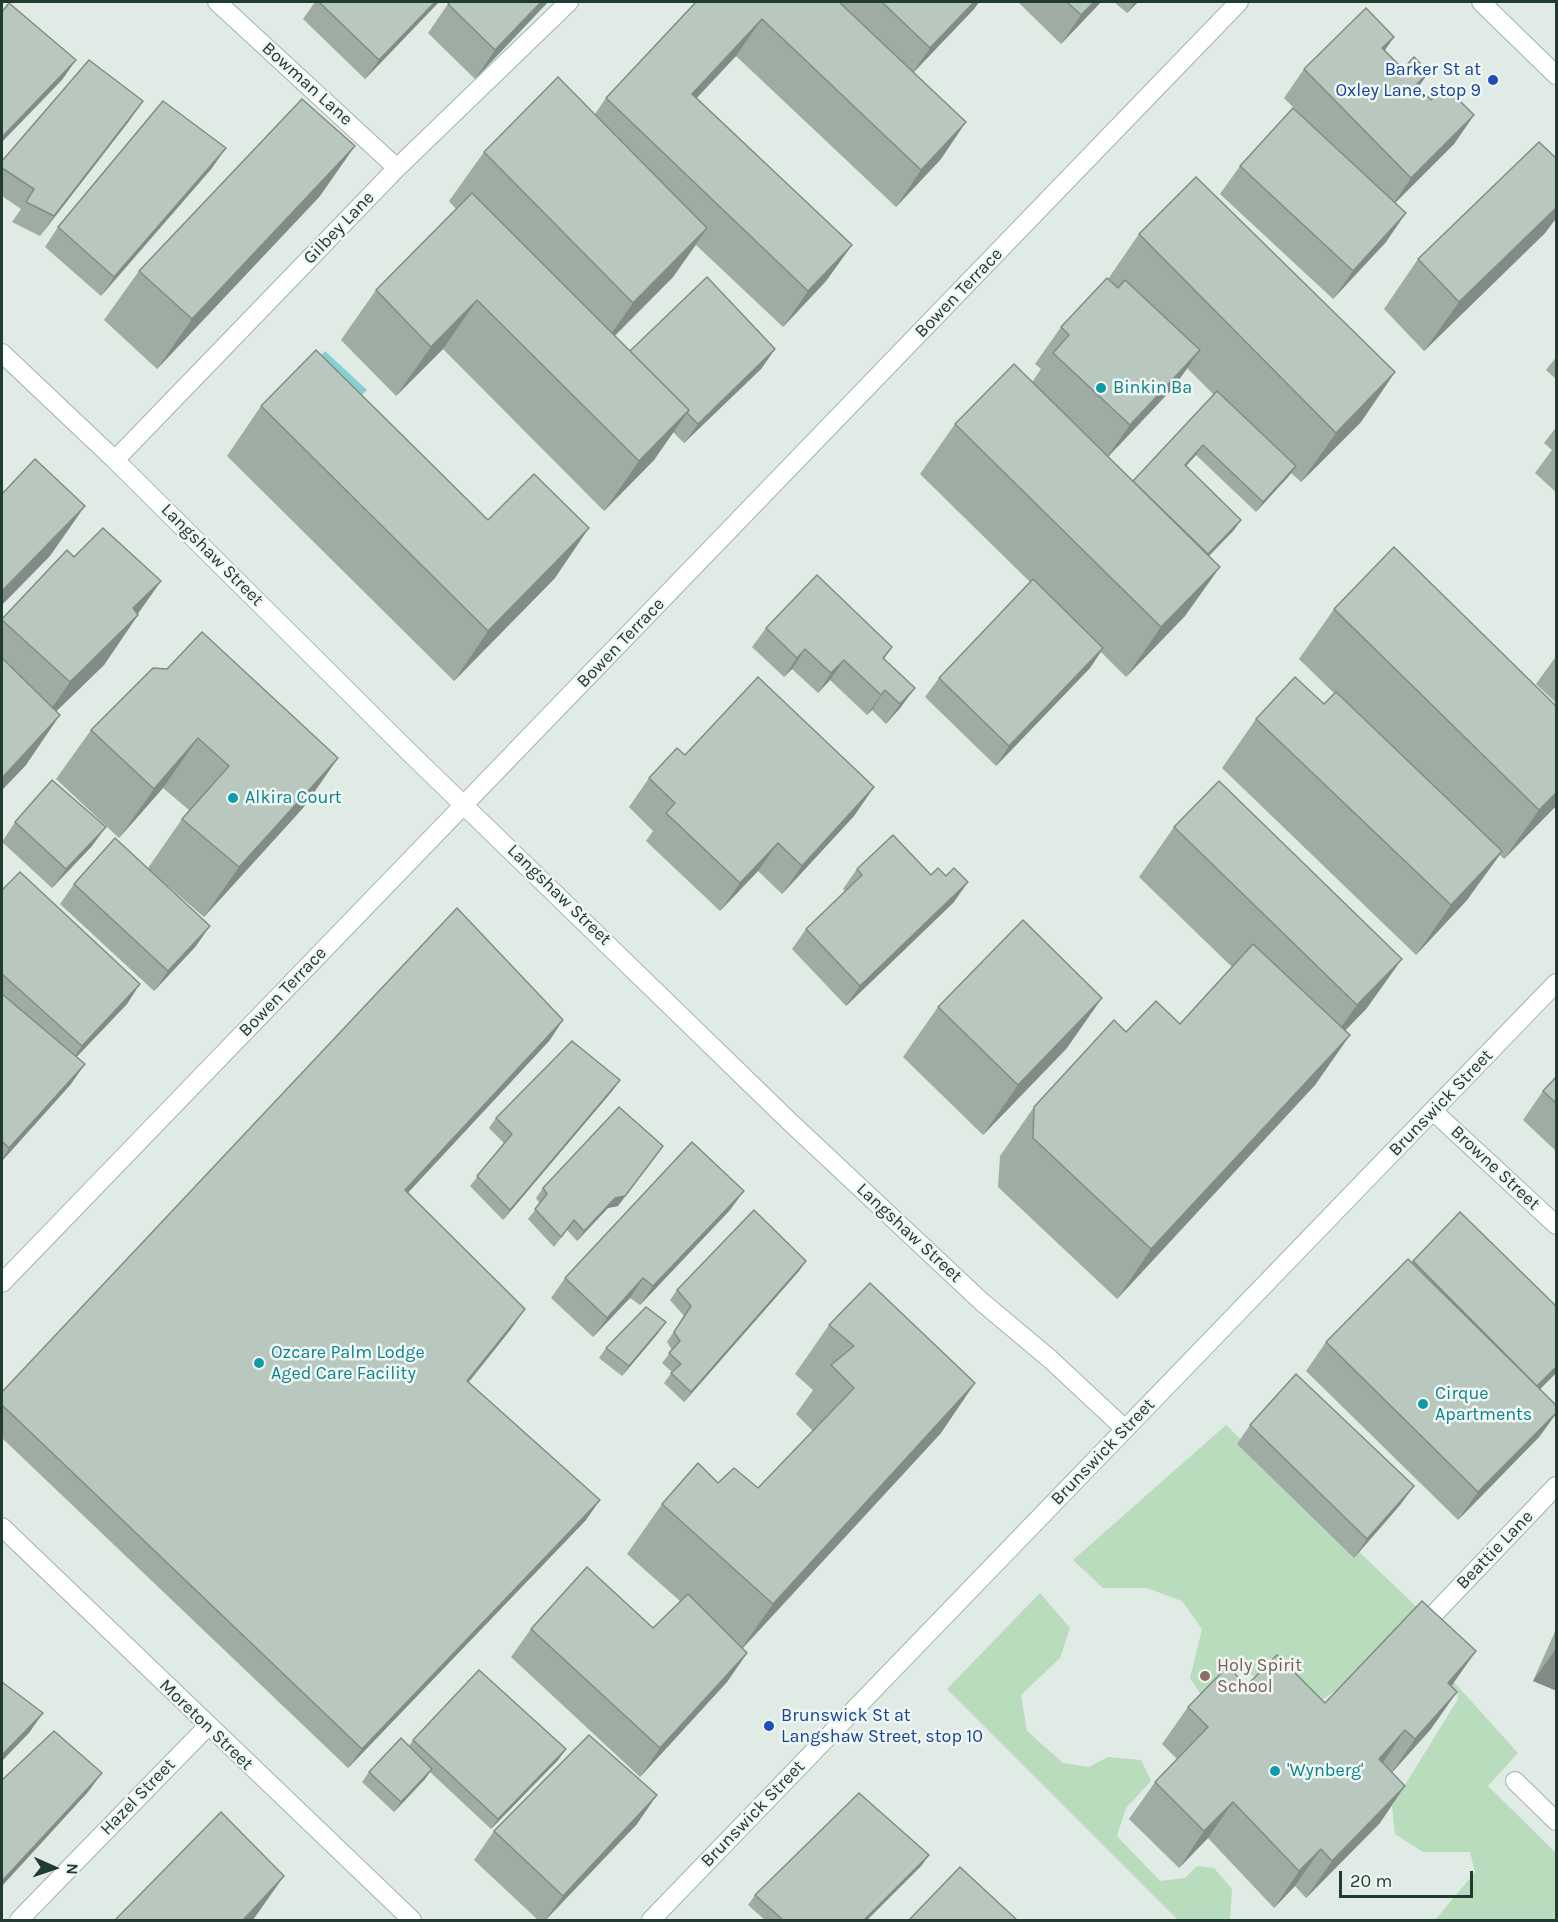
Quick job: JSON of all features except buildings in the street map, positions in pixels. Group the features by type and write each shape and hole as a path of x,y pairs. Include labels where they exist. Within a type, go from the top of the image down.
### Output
{"street":[{"name":"Bowman Lane","path":"216,2 397,168"},
{"name":"Gilbey Lane","path":"115,460 397,168 569,2"},
{"name":"Bowen Terrace","path":"2,1283 1239,2"},
{"path":"1481,2 1557,75"},
{"name":"Langshaw Street","path":"2,353 115,460 789,1121 982,1302 1050,1359 1125,1429"},
{"name":"Brunswick Street","path":"651,1920 1557,983"},
{"name":"Browne Street","path":"1433,1111 1557,1225"},
{"name":"Beattie Lane","path":"1434,1614 1557,1486"},
{"name":"Moreton Street","path":"2,1527 207,1726 412,1920"},
{"name":"Hazel Street","path":"19,1920 207,1726"},
{"path":"1515,1781 1557,1821"}],"green space":[{"path":"1226,1425 1421,1611 1453,1681 1518,1753 1488,1786 1556,1853 1556,1920 1435,1920 1475,1872 1470,1852 1423,1852 1395,1834 1392,1806 1458,1699 1457,1692 1393,1632 1337,1690 1308,1709 1257,1676 1235,1673 1202,1696 1190,1678 1202,1629 1182,1601 1147,1588 1103,1588 1073,1560"},
{"path":"1040,1593 1070,1628 1060,1658 1021,1695 1027,1731 1063,1763 1089,1767 1108,1757 1141,1760 1151,1781 1126,1808 1117,1836 1160,1881 1185,1878 1197,1866 1214,1868 1232,1889 1230,1920 1178,1920 947,1689"}],"water":[{"path":"325,351 367,390 350,407 309,370"}],"place":[{"name":"Barker St at Oxley Lane, stop 9","path":"1493,80"},
{"name":"Binkin Ba","path":"1101,388"},
{"name":"Alkira Court","path":"233,798"},
{"name":"Ozcare Palm Lodge Aged Care Facility","path":"259,1363"},
{"name":"Cirque Apartments","path":"1423,1404"},
{"name":"Holy Spirit School","path":"1205,1676"},
{"name":"Brunswick St at Langshaw Street, stop 10","path":"769,1726"},
{"name":"'Wynberg'","path":"1275,1771"}]}
